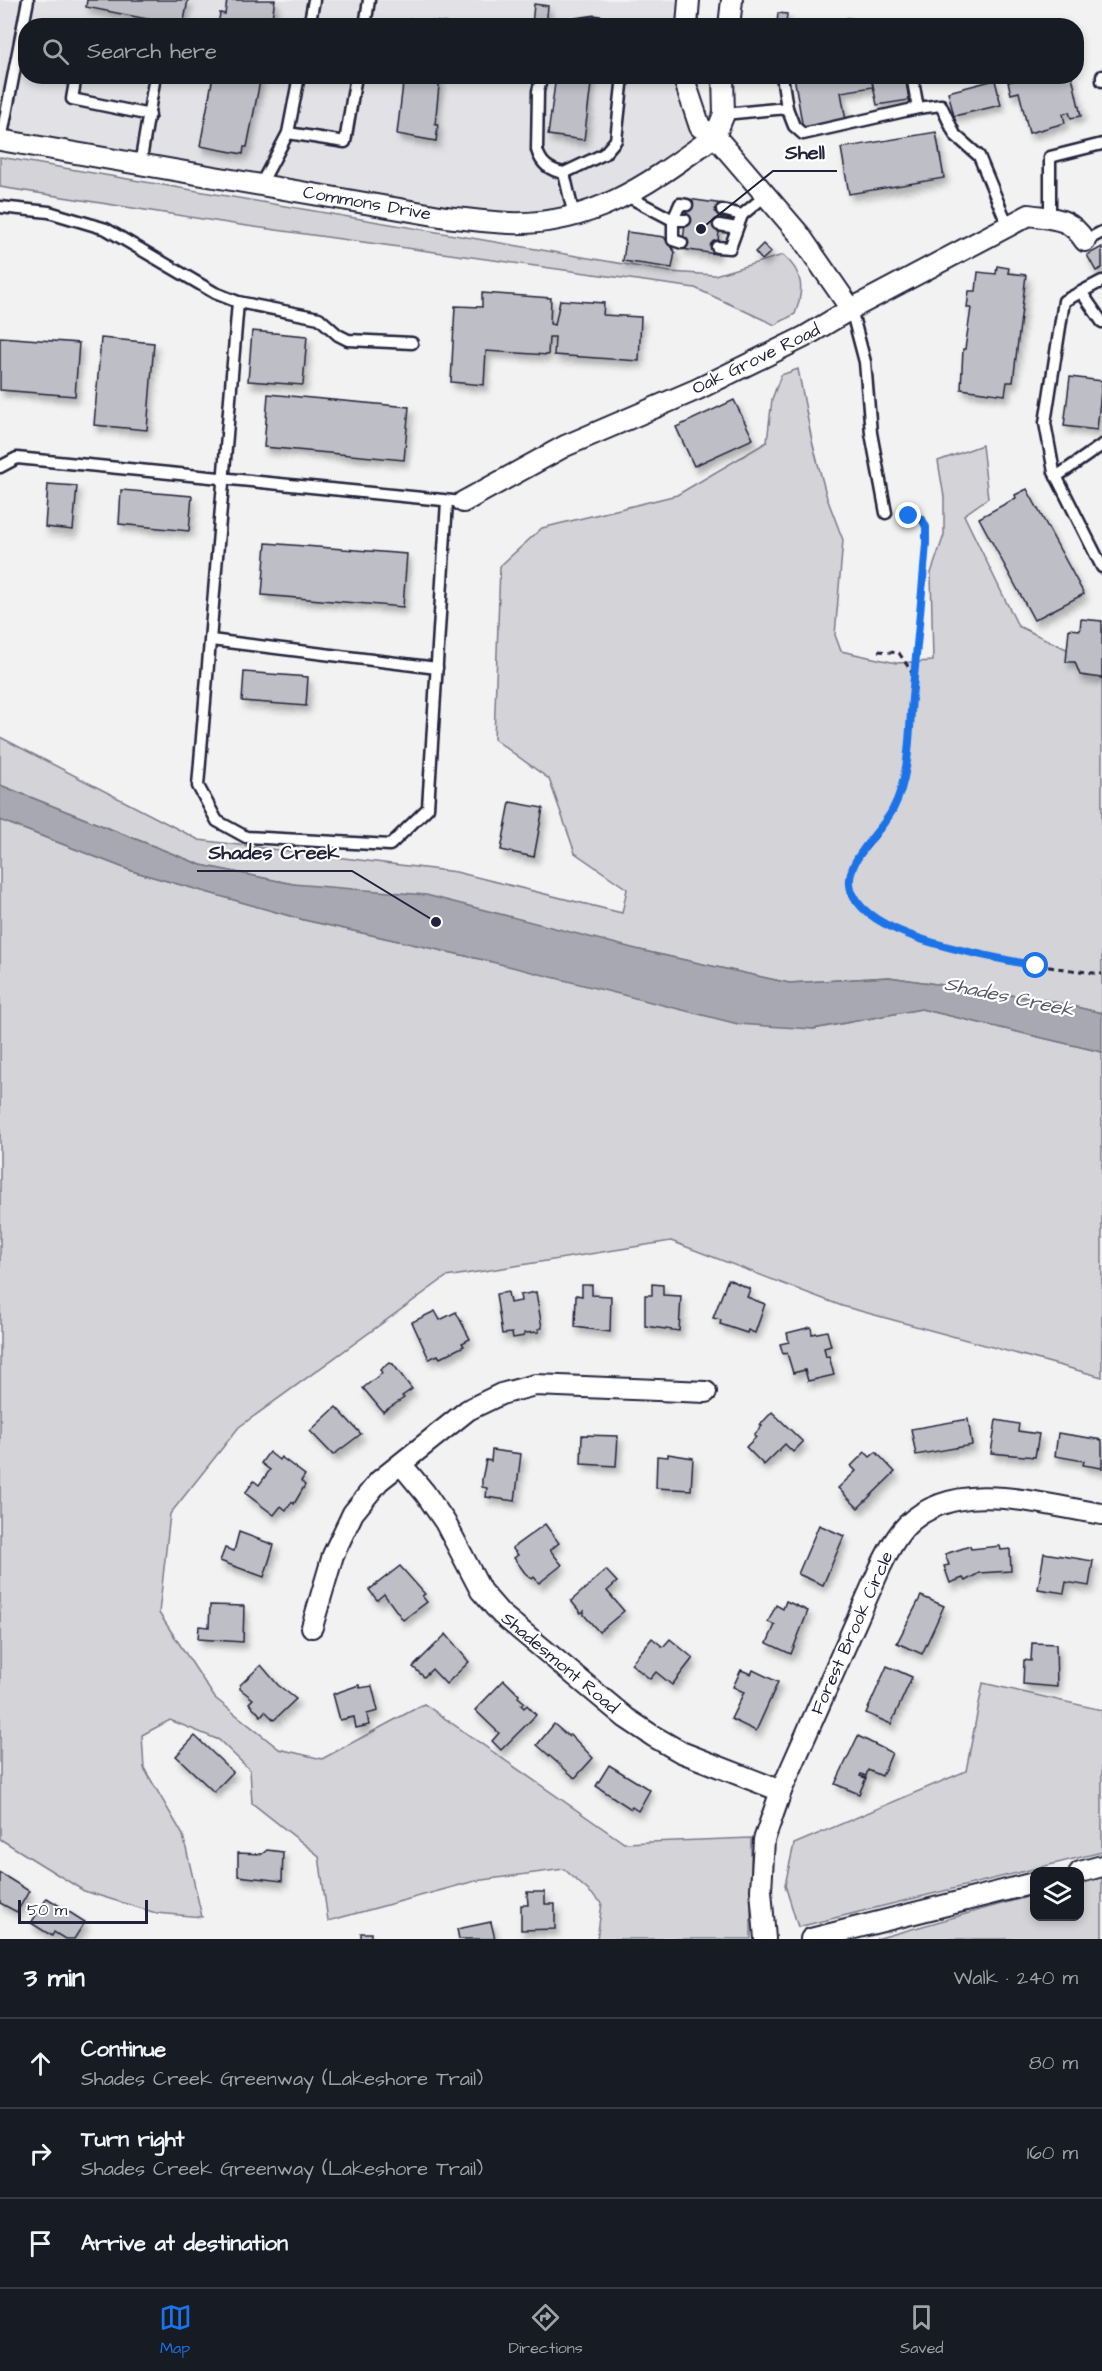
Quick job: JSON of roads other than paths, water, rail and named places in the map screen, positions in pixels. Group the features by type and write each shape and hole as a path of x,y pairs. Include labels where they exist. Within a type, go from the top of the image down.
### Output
{"street":[{"path":"688,18 689,0"},
{"path":"730,18 732,0"},
{"path":"686,84 700,127 715,136 798,234 851,309"},
{"path":"715,136 724,114 723,84"},
{"name":"Commons Drive","path":"0,140 446,217 511,223 574,216 601,208 627,196 715,136"},
{"name":"Oak Grove Road","path":"455,501 565,446 719,378 804,337 851,309 1029,215 1050,218"},
{"path":"1050,218 1075,226 1093,236"},
{"path":"312,1626 343,1529 366,1495 468,1410 517,1389 553,1384 706,1392"},
{"name":"Shadesmont Road","path":"401,1464 425,1492 445,1522 481,1591 501,1614 626,1718 653,1736 681,1752 781,1791"},
{"name":"Forest Brook Circle","path":"765,1939 761,1890 764,1840 781,1791 894,1541 907,1526 940,1505 960,1499 981,1497 1102,1514"},
{"path":"1084,1871 1102,1866"},
{"path":"811,1939 1030,1884"}],"lane":[{"path":"24,18 28,0"},
{"path":"311,18 314,0"},
{"path":"366,18 369,0"},
{"path":"0,140 18,50"},
{"path":"75,84 72,99 150,115"},
{"path":"140,165 155,84"},
{"path":"261,184 288,133 297,84"},
{"path":"288,133 345,142 355,84"},
{"path":"540,84 537,150 540,159 547,166 564,173 604,154 616,140 622,84"},
{"path":"783,84 787,108 794,126 803,134 940,105 955,135 980,156 1008,226"},
{"path":"914,84 918,108"},
{"path":"724,114 787,108"},
{"path":"1050,218 1050,157 1102,144"},
{"path":"564,173 574,216"},
{"path":"627,196 673,220 685,220"},
{"path":"717,247 730,248 742,215 765,196"},
{"path":"682,243 673,240 673,220 680,204 687,205"},
{"path":"0,207 49,212 106,229 215,293 238,302 319,318 338,335 348,340 412,343"},
{"path":"722,210 742,215"},
{"path":"719,225 737,228"},
{"path":"1102,281 1064,301 1045,423 1056,477 1102,567"},
{"path":"1082,293 1102,322"},
{"path":"0,467 17,458 225,479 455,501 437,668 428,808 390,846 246,837 217,821 198,786 225,479 238,302"},
{"path":"851,309 865,362 871,433 886,513"},
{"path":"1056,477 1102,445"},
{"path":"211,640 437,668"}],"water":[{"path":"0,785 201,865 293,884 426,895 644,951 789,983 889,977 1050,1001 1102,1013 1102,1052 921,1009 813,1029 738,1024 484,960 304,920 132,871 0,820"}],"place":[{"name":"Shell","path":"701,229"},
{"name":"Shades Creek","path":"436,922"}]}
